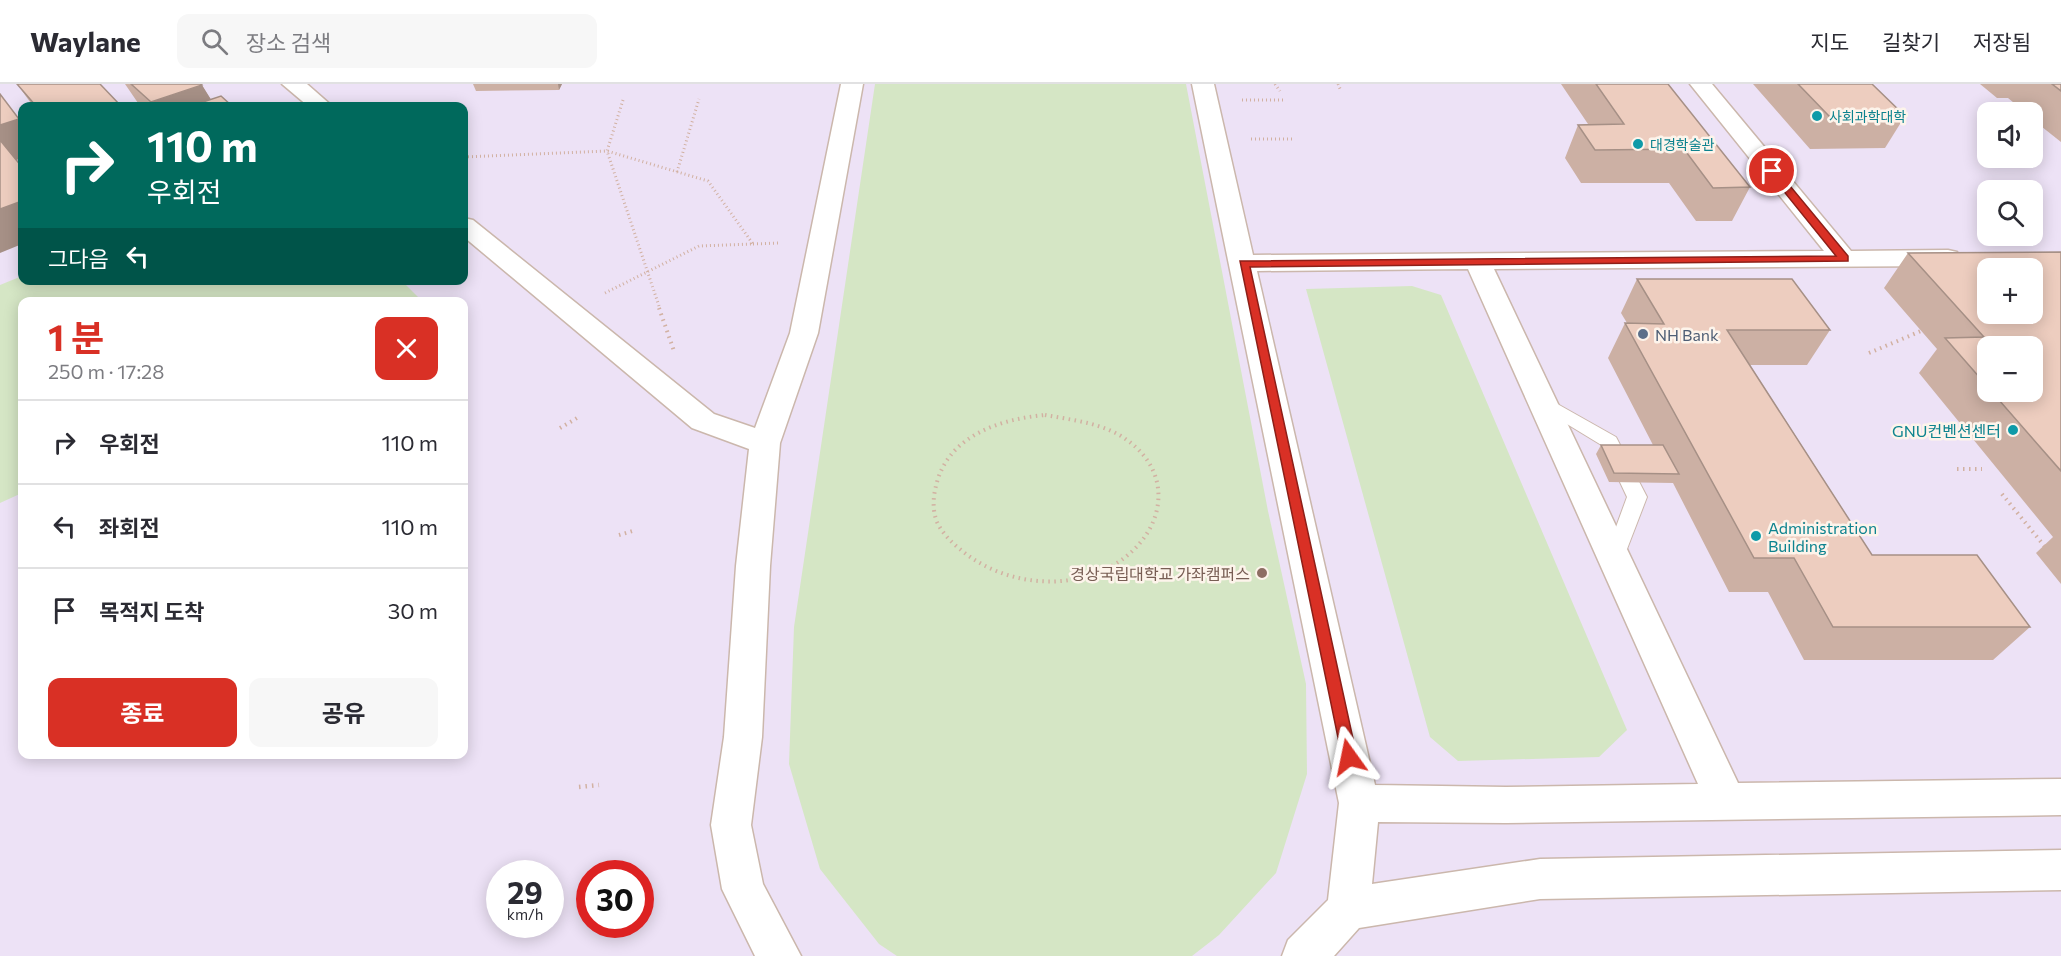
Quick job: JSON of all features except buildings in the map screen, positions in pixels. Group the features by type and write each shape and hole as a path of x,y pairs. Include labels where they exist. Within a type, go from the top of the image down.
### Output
{"street":[{"path":"293,84 316,102"},
{"path":"779,956 743,889 732,825 743,737 753,566 765,442 804,333 852,84"},
{"path":"1203,84 1244,264 1359,803 1348,909 1304,956"},
{"path":"1701,84 1844,259"},
{"path":"468,228 703,421 765,442"},
{"path":"1244,264 1970,258"},
{"path":"1478,263 1545,403 1726,802"},
{"path":"1359,803 1506,805 2061,797"},
{"path":"1348,909 1540,879 1939,870 2061,870"}],"lane":[{"path":"1545,403 1610,442 1637,497 1615,557"}],"path":[{"path":"1275,84 1280,91"},
{"path":"1338,84 1341,91"},
{"path":"678,172 699,99"},
{"path":"624,100 607,151 675,353"},
{"path":"1242,100 1283,100"},
{"path":"1251,139 1295,139"},
{"path":"468,157 607,151 708,181 753,244"},
{"path":"567,311 699,246 780,243"},
{"path":"1869,353 1921,331"},
{"path":"1045,415 1095,423 1128,441 1150,464 1158,487 1159,513 1145,540 1127,558 1089,576 1057,580 1047,582 1003,575 970,559 944,534 936,518 933,492 942,465 952,452 987,427 1022,417 1045,415"},
{"path":"560,428 577,418"},
{"path":"1958,469 1982,470"},
{"path":"2002,494 2050,553"},
{"path":"619,535 636,530"},
{"path":"579,787 599,785"}],"shaded area":[{"name":"경상국립대학교 가좌캠퍼스","path":"0,84 2061,84 2061,956 0,956"}],"green space":[{"path":"875,84 1186,84 1268,511 1306,684 1307,774 1276,873 1219,935 1192,956 897,956 879,944 820,869 789,764 794,627"},
{"path":"18,278 18,285 406,285 418,297 18,297 18,495 0,503 0,285"},
{"path":"1412,286 1441,295 1627,730 1599,757 1458,761 1430,737 1306,289"}],"place":[{"name":"사회과학대학","path":"1817,116"},
{"name":"대경학술관","path":"1638,144"},
{"name":"NH Bank","path":"1643,334"},
{"name":"GNU컨벤션센터","path":"2013,430"},
{"name":"Administration Building","path":"1756,536"},
{"name":"경상국립대학교 가좌캠퍼스","path":"1262,573"}],"route":[{"path":"1349,757 1244,264 1844,259 1772,171"}]}
